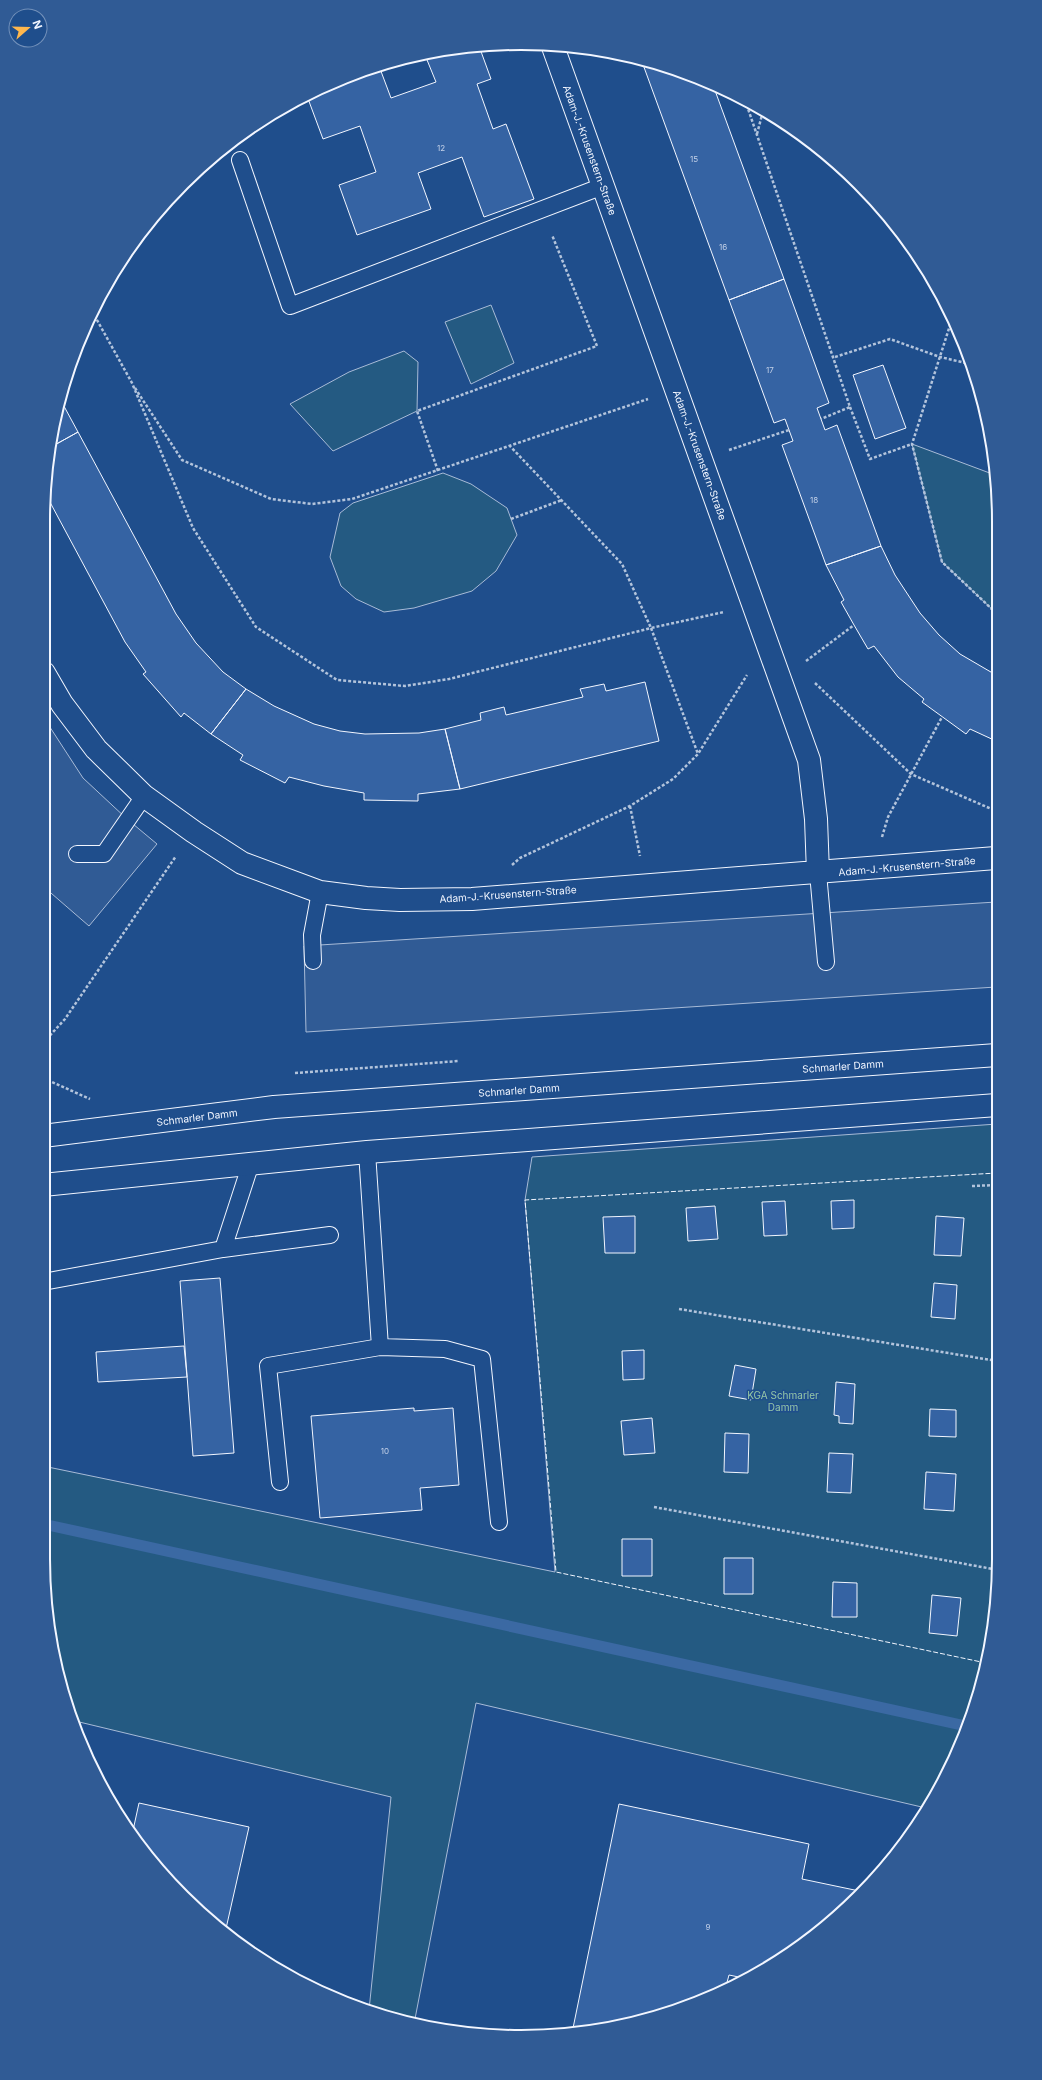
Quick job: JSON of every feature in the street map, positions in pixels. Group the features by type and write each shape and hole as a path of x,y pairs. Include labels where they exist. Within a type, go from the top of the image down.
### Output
{"street":[{"name":"Adam-J.-Krusenstern-Straße","path":"555,51 809,760 816,819 818,873"},
{"name":"Adam-J.-Krusenstern-Straße","path":"50,683 62,704 96,749 144,796 194,832 242,863 320,892 400,900 472,898 646,884 818,873 992,858"},
{"name":"Schmarler Damm","path":"50,1135 274,1107 992,1055"},
{"path":"50,1184 367,1152 992,1105"}],"lane":[{"path":"240,160 290,306 603,186"},
{"path":"78,854 104,854 144,796"},
{"path":"818,873 826,962"},
{"path":"313,960 312,935 320,892"},
{"path":"367,1152 380,1347"},
{"path":"223,1249 251,1163"},
{"path":"50,1281 223,1249 330,1235"},
{"path":"280,1482 268,1366 380,1347 445,1349 482,1359 499,1522"}],"path":[{"path":"748,109 835,357 850,407 870,459 912,444"},
{"path":"757,134 762,116"},
{"path":"438,471 417,411 597,346 542,210"},
{"path":"96,319 132,383 182,460 271,499 312,504 352,499 676,389"},
{"path":"949,327 912,444 942,562 992,609"},
{"path":"835,357 890,339 964,362"},
{"path":"132,383 193,528 256,627 337,680 404,686 449,679 651,628 698,754"},
{"path":"821,419 850,407"},
{"path":"701,459 789,430"},
{"path":"511,519 562,500"},
{"path":"801,664 854,625"},
{"path":"472,898 520,858 630,806 673,780 698,754 767,643"},
{"path":"873,868 888,817 942,717"},
{"path":"630,806 646,884"},
{"path":"50,1036 66,1019 170,864 194,832"},
{"path":"972,1186 992,1185"},
{"path":"679,1309 992,1360"},
{"path":"654,1507 992,1569"}],"green space":[{"path":"491,305 514,363 471,384 445,322"},
{"path":"404,351 418,362 417,411 333,451 290,404 349,372"},
{"path":"912,444 989,473 992,521 992,609 942,562"},
{"path":"443,473 471,484 507,508 517,535 496,571 472,591 414,608 384,612 356,599 341,586 330,557 340,513 353,503"},
{"name":"KGA Schmarler Damm","path":"992,1124 992,1559 988,1620 976,1681 967,1710 943,1767 921,1807 476,1703 415,2018 370,2005 391,1797 80,1722 66,1681 54,1620 50,1559 50,1467 555,1572 525,1200 532,1157"}],"shaded area":[{"path":"50,727 83,778 127,819 157,844 89,926 50,892"},
{"path":"992,902 992,987 306,1032 304,946"}],"building":[{"path":"481,52 491,79 477,84 493,129 506,124 534,199 484,217 462,157 418,173 431,209 357,235 339,185 376,172 360,126 323,139 309,101 341,86 381,72 391,98 436,82 427,60"},
{"path":"644,66 672,75 716,93 784,279 729,300"},
{"path":"784,279 829,403 817,408 825,430 837,425 881,546 826,565 782,445 793,441 785,419 774,423 729,300"},
{"path":"883,365 906,428 875,439 853,375"},
{"path":"64,407 78,432 57,444"},
{"path":"78,432 176,614 196,643 223,672 246,689 211,734 184,713 181,717 143,674 146,672 125,642 51,503 57,444"},
{"path":"881,546 895,575 920,613 939,635 960,654 992,673 992,739 970,729 966,734 922,702 924,699 898,677 874,646 868,649 841,602 844,600 826,565"},
{"path":"645,682 659,741 460,789 445,729 481,720 480,713 504,707 506,715 583,697 580,689 604,684 606,691"},
{"path":"246,689 274,706 314,724 340,731 365,734 419,733 445,729 460,789 418,794 418,801 364,800 364,793 324,786 289,777 285,783 240,760 243,755 211,734"},
{"path":"854,1200 854,1228 832,1229 831,1201"},
{"path":"785,1201 787,1235 764,1236 762,1202"},
{"path":"715,1206 718,1239 688,1241 686,1208"},
{"path":"635,1216 635,1253 605,1253 603,1217"},
{"path":"936,1216 964,1218 961,1256 934,1255"},
{"path":"220,1278 234,1453 193,1456 180,1281"},
{"path":"934,1283 957,1285 955,1319 931,1317"},
{"path":"184,1346 187,1377 98,1382 96,1352"},
{"path":"644,1350 644,1379 623,1380 622,1351"},
{"path":"735,1365 756,1369 751,1400 729,1396"},
{"path":"836,1382 855,1384 853,1424 839,1423 839,1416 834,1415"},
{"path":"414,1408 414,1411 453,1408 459,1485 420,1488 422,1510 320,1518 311,1416"},
{"path":"930,1409 956,1410 956,1437 929,1436"},
{"path":"652,1418 655,1453 624,1455 621,1421"},
{"path":"725,1433 749,1434 748,1473 724,1472"},
{"path":"829,1453 853,1454 851,1493 827,1492"},
{"path":"926,1472 956,1474 954,1511 924,1509"},
{"path":"622,1539 652,1539 652,1576 622,1576"},
{"path":"724,1558 753,1558 753,1594 724,1594"},
{"path":"833,1582 857,1583 857,1617 832,1617"},
{"path":"932,1595 961,1598 957,1636 929,1633"},
{"path":"139,1803 249,1827 226,1927 210,1913 167,1870 134,1827"},
{"path":"619,1804 809,1844 802,1879 856,1890 832,1913 783,1951 737,1977 729,1975 727,1982 701,1994 643,2014 613,2021 573,2027"}],"waterway":[{"path":"50,1526 961,1725"}],"fence":[{"path":"980,1662 556,1572 525,1200 992,1173"}]}
